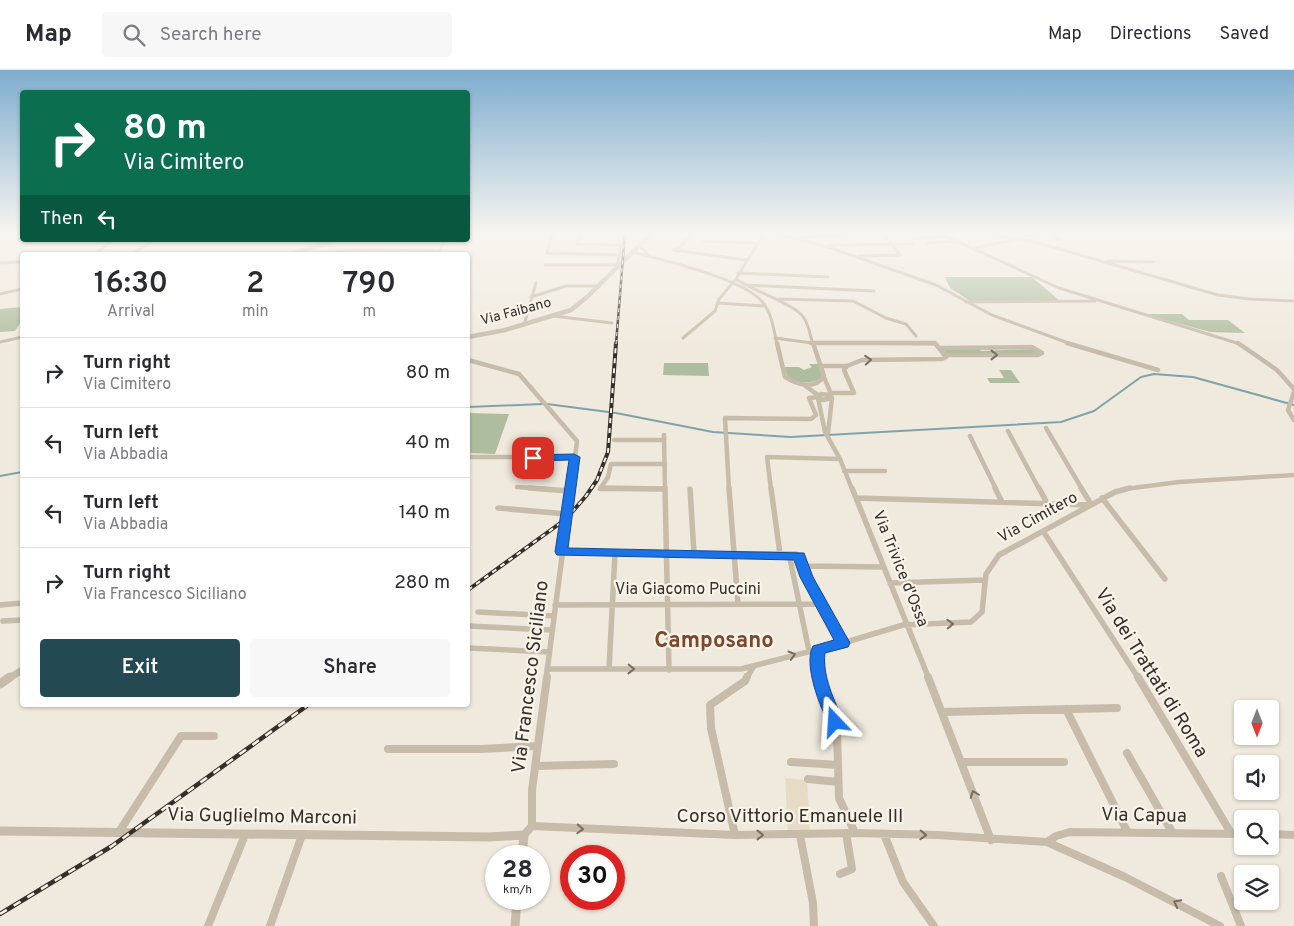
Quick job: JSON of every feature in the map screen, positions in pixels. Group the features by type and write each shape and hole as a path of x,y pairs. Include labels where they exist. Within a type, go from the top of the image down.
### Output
{"street":[{"name":"Via Faibano","path":"470,337 553,316 579,305 611,273"},
{"path":"701,273 732,283 760,298 765,306 785,377 793,382 804,385 818,397"},
{"path":"683,338 715,311 717,303 736,279 738,273 828,277"},
{"path":"903,273 936,284 949,290 981,311 1030,330 1158,370"},
{"path":"1027,273 1048,283 1100,301 1236,342 1265,362 1289,382 1294,391 1287,407 1289,416 1294,420"},
{"path":"1141,273 1224,296 1294,301"},
{"path":"736,279 742,285 795,309 806,320 831,396 827,434"},
{"path":"524,324 536,283"},
{"path":"742,285 874,291"},
{"path":"531,297 566,286 598,286"},
{"path":"0,294 20,289"},
{"path":"776,299 853,300 886,318 906,324 916,336"},
{"path":"966,302 1100,301"},
{"path":"717,303 765,306"},
{"path":"553,316 612,323"},
{"path":"0,342 20,337"},
{"path":"775,338 812,343 935,343 945,355"},
{"path":"940,348 1032,347 1042,353 1038,355 945,355"},
{"path":"820,366 847,366 862,360 942,360 946,357 945,355"},
{"name":"Via Francesco Siciliano","path":"470,361 519,374 576,442 537,746 530,814 532,826"},
{"path":"738,604 724,418 811,419 816,415 809,398 825,394 831,396 854,393 844,370 847,366"},
{"path":"804,385 818,382 824,376"},
{"name":"Via Trivice d'Ossa","path":"818,397 827,434 840,459 904,620 908,625 991,840"},
{"path":"1046,428 1090,504"},
{"path":"1008,431 1047,503"},
{"path":"970,436 1002,502"},
{"path":"614,440 664,437 670,670"},
{"path":"780,554 767,456 840,459"},
{"path":"470,457 574,457"},
{"path":"665,464 611,464 608,477 600,489 665,489"},
{"path":"844,470 885,471"},
{"name":"Via Cimitero","path":"547,668 724,670 754,666 908,625 966,623 976,620 982,612 984,580 992,562 999,555 1102,498 1132,487 1215,479 1294,475"},
{"path":"517,487 570,491"},
{"path":"690,489 694,554"},
{"path":"856,498 1090,504"},
{"path":"1102,498 1165,579"},
{"path":"498,508 566,516"},
{"name":"Via dei Trattati di Roma","path":"1042,531 1123,652 1231,834"},
{"path":"562,552 615,554 793,554 801,558 806,577 843,643"},
{"path":"609,669 615,554"},
{"path":"793,554 809,651"},
{"path":"803,566 884,567"},
{"path":"890,583 984,580"},
{"path":"0,605 20,603"},
{"name":"Via Giacomo Puccini","path":"555,605 821,604"},
{"path":"478,612 554,616"},
{"path":"3,621 20,620"},
{"path":"470,626 552,630"},
{"path":"470,648 549,652"},
{"path":"818,649 817,671 837,732 840,804 850,833 852,869 840,874"},
{"path":"735,835 710,728 710,705 745,681 754,666"},
{"path":"0,684 20,671"},
{"path":"943,712 1117,708"},
{"path":"1066,709 1127,831"},
{"path":"118,832 181,736 214,736"},
{"path":"388,750 537,746"},
{"path":"1128,752 1172,832"},
{"path":"792,762 838,765"},
{"path":"962,762 1064,762"},
{"path":"535,766 614,764"},
{"path":"808,779 838,782"},
{"path":"523,845 524,835 532,826"},
{"name":"Corso Vittorio Emanuele III","path":"532,826 735,835 884,834 1047,842"},
{"name":"Via Guglielmo Marconi","path":"0,831 489,837 524,835"},
{"name":"Via Capua","path":"1047,842 1056,836 1070,832 1127,831 1231,834"},
{"path":"884,834 903,882 934,926"},
{"path":"1279,834 1294,835"},
{"path":"208,926 245,835"},
{"path":"270,926 302,835"},
{"path":"800,835 813,903 814,926"},
{"path":"1047,842 1058,850 1091,861 1178,903 1220,926"},
{"path":"1221,876 1241,926"},
{"path":"515,926 516,910"}],"green space":[{"path":"945,277 1032,277 1060,301 970,301 950,288"},
{"path":"20,307 20,323 15,331 0,332 0,309"},
{"path":"1145,314 1182,314 1189,320 1228,320 1245,333 1210,332"},
{"path":"943,349 979,349 981,351 1033,349 1038,353 946,354"},
{"path":"664,363 708,363 709,376 663,375"},
{"path":"809,364 818,364 822,376 821,379 812,382 796,381 788,377 784,367 799,367 804,370 812,367"},
{"path":"999,370 1011,370 1020,383 990,383 987,378 1004,378"},
{"path":"470,413 509,414 495,454 470,453"}],"shaded area":[{"path":"785,778 807,780 810,832 788,833"}],"waterway":[{"path":"547,404 616,413 713,432 791,437 1061,422 1094,411 1141,377 1154,374 1193,377 1294,405"},
{"path":"470,407 542,404"},
{"path":"0,476 20,472"}],"railway":[{"path":"616,344 622,273"},
{"path":"470,589 566,519 597,480 608,452 616,343"},
{"path":"0,914 112,846 305,707"}],"district":[{"name":"Camposano","path":"714,641"}],"route":[{"path":"533,458 574,457 562,552 615,554 796,554 799,556 806,577 843,643 818,649 816,663 822,687 835,722"}]}
